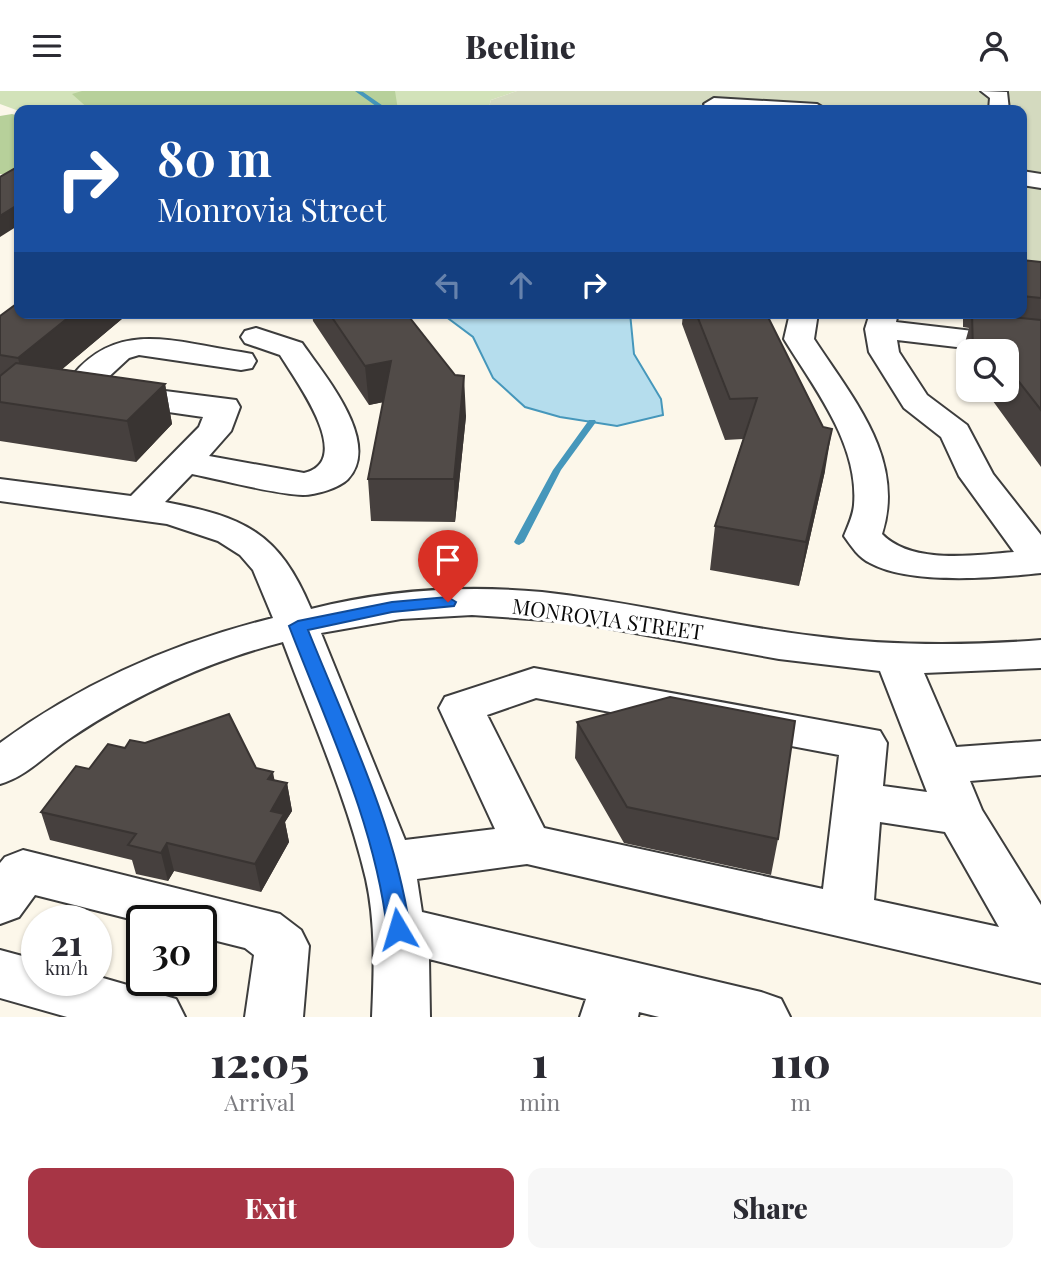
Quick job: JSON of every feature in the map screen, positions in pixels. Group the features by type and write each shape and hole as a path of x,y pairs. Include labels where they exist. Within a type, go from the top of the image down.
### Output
{"street":[{"path":"991,91 1000,96 999,105"},
{"path":"714,102 753,105"},
{"path":"803,319 799,339 861,442 871,479 872,507 863,536 885,557 944,565 1003,566 1041,561 976,476 955,432 915,401 884,352 882,321 1041,348"},
{"path":"184,462 304,484 321,482 335,476 342,467 344,448 337,426 291,349 258,337 138,346 118,352 82,384 85,390 207,408 224,407"},
{"path":"137,510 214,431 258,337"},
{"path":"0,490 190,519 224,530 254,548 278,577 375,824 387,863 402,959 401,1017"},
{"name":"MONROVIA STREET","path":"0,767 78,713 153,673 219,646 298,626 405,605 501,602 609,615 813,650 897,658 963,659 1041,654"},
{"path":"897,658 960,815 1041,952"},
{"path":"527,844 461,708 534,683 864,743 846,916"},
{"path":"940,766 1041,758"},
{"path":"858,801 960,815"},
{"path":"387,863 527,844 1041,960"},
{"path":"0,902 23,871 261,930 282,946 274,1017"},
{"path":"398,929 613,1000 761,1017"},
{"path":"0,974 156,1017"}],"green space":[{"path":"0,91 517,91 491,100 490,105 14,105 14,109 0,104"},
{"path":"82,91 395,91 397,105 84,105 72,94"},
{"path":"517,91 1041,91 1041,284 1027,283 1027,105 490,105 491,100"},
{"path":"14,115 14,175 0,174 0,116"}],"water":[{"path":"449,319 631,319 634,354 661,399 663,415 617,426 560,417 525,407 493,378 473,337"}],"building":[{"path":"14,169 14,207 0,216 0,177"},
{"path":"1027,261 1041,262 1041,298 1027,297"},
{"path":"14,306 14,319 67,319 18,358 0,355 0,316"},
{"path":"333,319 411,319 455,375 464,376 454,479 368,479 391,361 365,366"},
{"path":"698,319 769,319 823,427 832,429 806,542 715,526 757,398 730,399"},
{"path":"972,319 1041,320 1041,410 1019,382 1019,339 973,339"},
{"path":"16,363 165,384 127,421 0,402 0,376"},
{"path":"670,697 795,721 778,839 627,807 577,722"},
{"path":"229,714 256,768 273,772 268,779 287,783 271,811 284,814 255,864 167,843 161,853 128,845 136,834 41,812 76,766 89,769 108,744 125,748 130,740 145,743"}],"waterway":[{"path":"357,91 377,105"},
{"path":"519,542 557,470 592,422"}],"route":[{"path":"398,929 392,881 375,824 298,626 392,607 448,602"}]}
